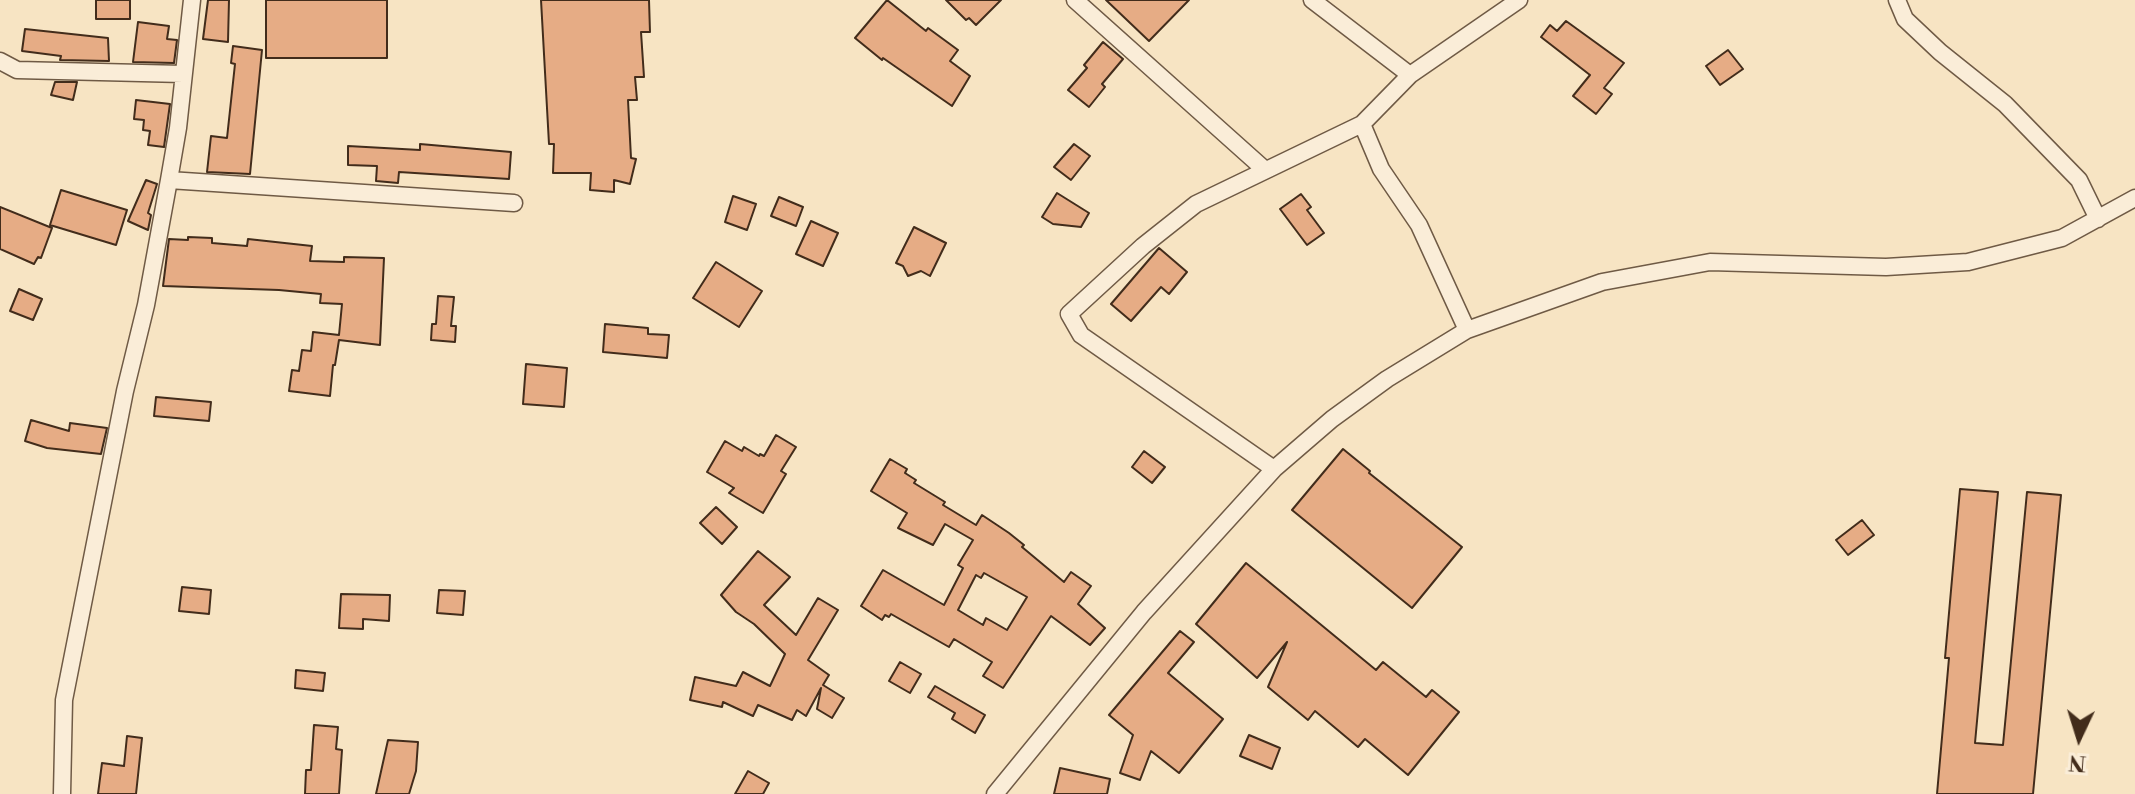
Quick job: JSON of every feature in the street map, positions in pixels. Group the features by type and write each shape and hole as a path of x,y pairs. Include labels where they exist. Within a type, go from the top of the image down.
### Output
{"street":[{"path":"62,794 64,700 169,180 192,0"},
{"path":"1075,0 1264,169"},
{"path":"1312,0 1410,75"},
{"path":"1274,469 1081,335 1069,314 1143,246 1196,204 1362,124 1410,75 1519,0"},
{"path":"1897,0 1905,19 1940,52 2005,104 2079,180 2098,219"},
{"path":"0,61 17,70 183,74"},
{"path":"1362,124 1381,169 1419,225 1467,330"},
{"path":"169,180 514,203"},
{"path":"995,794 1144,612 1274,469 1387,379 1467,330 1602,282 1710,262 1886,267 1968,262 2062,238 2135,198"}],"building":[{"path":"96,0 130,0 130,19 96,19"},
{"path":"208,0 229,0 228,42 203,39"},
{"path":"266,0 387,0 387,58 266,58"},
{"path":"541,0 649,0 650,32 641,32 644,77 635,77 637,100 628,100 631,158 636,159 630,184 614,180 614,192 590,190 591,173 553,173 554,144 549,144"},
{"path":"887,0 926,31 928,28 958,50 950,61 970,76 952,106 882,60 855,38"},
{"path":"946,0 1001,0 976,25 969,18 966,20"},
{"path":"1106,0 1189,0 1149,41"},
{"path":"1566,21 1624,63 1604,88 1612,94 1596,114 1573,96 1590,75 1541,37 1550,25 1557,31"},
{"path":"138,22 169,26 167,39 177,40 174,63 133,62"},
{"path":"25,29 108,38 109,61 60,60 61,56 22,51"},
{"path":"1103,42 1123,59 1102,84 1105,87 1089,107 1068,90"},
{"path":"233,46 262,50 250,174 207,172 211,136 227,138 235,64 231,63"},
{"path":"1728,50 1743,69 1720,85 1706,66"},
{"path":"55,82 77,82 73,100 51,95"},
{"path":"136,100 170,104 164,147 148,145 150,131 143,130 144,120 134,119"},
{"path":"420,144 511,152 509,179 399,172 398,183 376,181 377,166 348,165 348,146 420,150"},
{"path":"1074,144 1090,156 1071,180 1054,167"},
{"path":"146,180 157,184 148,213 151,215 148,230 128,221"},
{"path":"61,190 127,210 116,245 50,225"},
{"path":"1057,193 1089,213 1081,227 1053,224 1042,217"},
{"path":"1301,194 1311,207 1307,210 1324,233 1307,245 1280,209"},
{"path":"733,196 756,204 747,230 725,222"},
{"path":"779,197 803,207 796,226 771,216"},
{"path":"0,207 52,228 41,258 38,257 34,264 0,249"},
{"path":"811,221 838,233 823,266 796,254"},
{"path":"914,227 946,243 930,276 921,271 908,276 903,266 896,263"},
{"path":"188,237 212,238 212,243 247,246 248,239 312,246 310,261 344,262 344,257 384,258 380,345 339,340 330,396 289,391 292,370 299,371 302,350 311,351 313,332 339,335 342,304 320,303 321,294 163,286 169,239 188,240"},
{"path":"1159,248 1187,272 1169,294 1161,287 1131,321 1111,304"},
{"path":"716,262 762,291 739,327 693,298"},
{"path":"19,289 42,299 33,320 10,311"},
{"path":"438,296 454,297 451,326 456,326 455,342 431,340 432,324 436,324"},
{"path":"605,324 648,328 648,334 669,335 667,358 603,352"},
{"path":"526,364 567,368 564,407 523,404"},
{"path":"156,397 211,402 209,421 154,416"},
{"path":"31,420 69,431 70,423 107,428 101,454 47,448 25,441"},
{"path":"776,435 796,447 781,471 786,474 763,513 729,493 734,488 707,472 725,441 742,451 744,447 764,456"},
{"path":"1343,449 1462,547 1412,608 1292,510"},
{"path":"1144,451 1165,467 1152,483 1132,467"},
{"path":"890,459 907,469 905,473 916,480 914,483 945,502 943,505 976,525 982,515 1009,533 1064,582 1071,572 1091,586 1078,604 1105,628 1090,645 1051,616 1003,688 983,676 992,662 954,639 949,647 891,614 889,617 885,615 882,620 861,606 883,570 944,605 963,568 958,565 973,540 945,524 933,545 898,528 907,513 871,491","holes":["984,573 1027,597 1007,630 986,618 983,625 958,610 976,575 981,578"]},
{"path":"1960,489 1998,492 1975,743 2003,745 2027,492 2061,495 2033,794 1937,794"},
{"path":"716,507 737,527 722,544 700,523"},
{"path":"1862,520 1874,535 1848,555 1836,540"},
{"path":"758,551 790,577 764,605 796,635 818,598 838,610 808,660 829,675 823,685 844,698 832,718 817,709 821,688 806,716 797,710 792,720 758,705 753,716 723,702 722,707 690,700 695,677 736,686 743,672 770,686 785,654 721,595"},
{"path":"1246,563 1376,670 1383,662 1426,697 1432,690 1459,712 1408,775 1365,739 1358,747 1315,711 1308,720 1268,687 1287,642 1257,678 1196,624"},
{"path":"182,587 211,590 209,614 179,611"},
{"path":"439,590 465,591 463,615 437,613"},
{"path":"341,594 390,595 389,621 363,619 363,629 339,628"},
{"path":"1180,631 1194,642 1168,673 1223,719 1179,773 1151,751 1140,780 1120,773 1133,735 1109,715"},
{"path":"900,662 921,674 910,693 889,681"},
{"path":"296,670 325,673 323,691 295,688"},
{"path":"935,686 985,715 975,733 952,719 955,713 928,697"},
{"path":"314,725 338,727 336,749 342,750 339,794 305,794 306,770 311,770"},
{"path":"1249,735 1280,748 1272,769 1240,756"},
{"path":"127,736 142,738 136,794 98,794 102,763 124,766"},
{"path":"388,740 418,742 416,771 409,794 376,794"},
{"path":"1060,768 1110,779 1107,794 1054,794"},
{"path":"748,771 769,783 763,794 735,794"}]}
